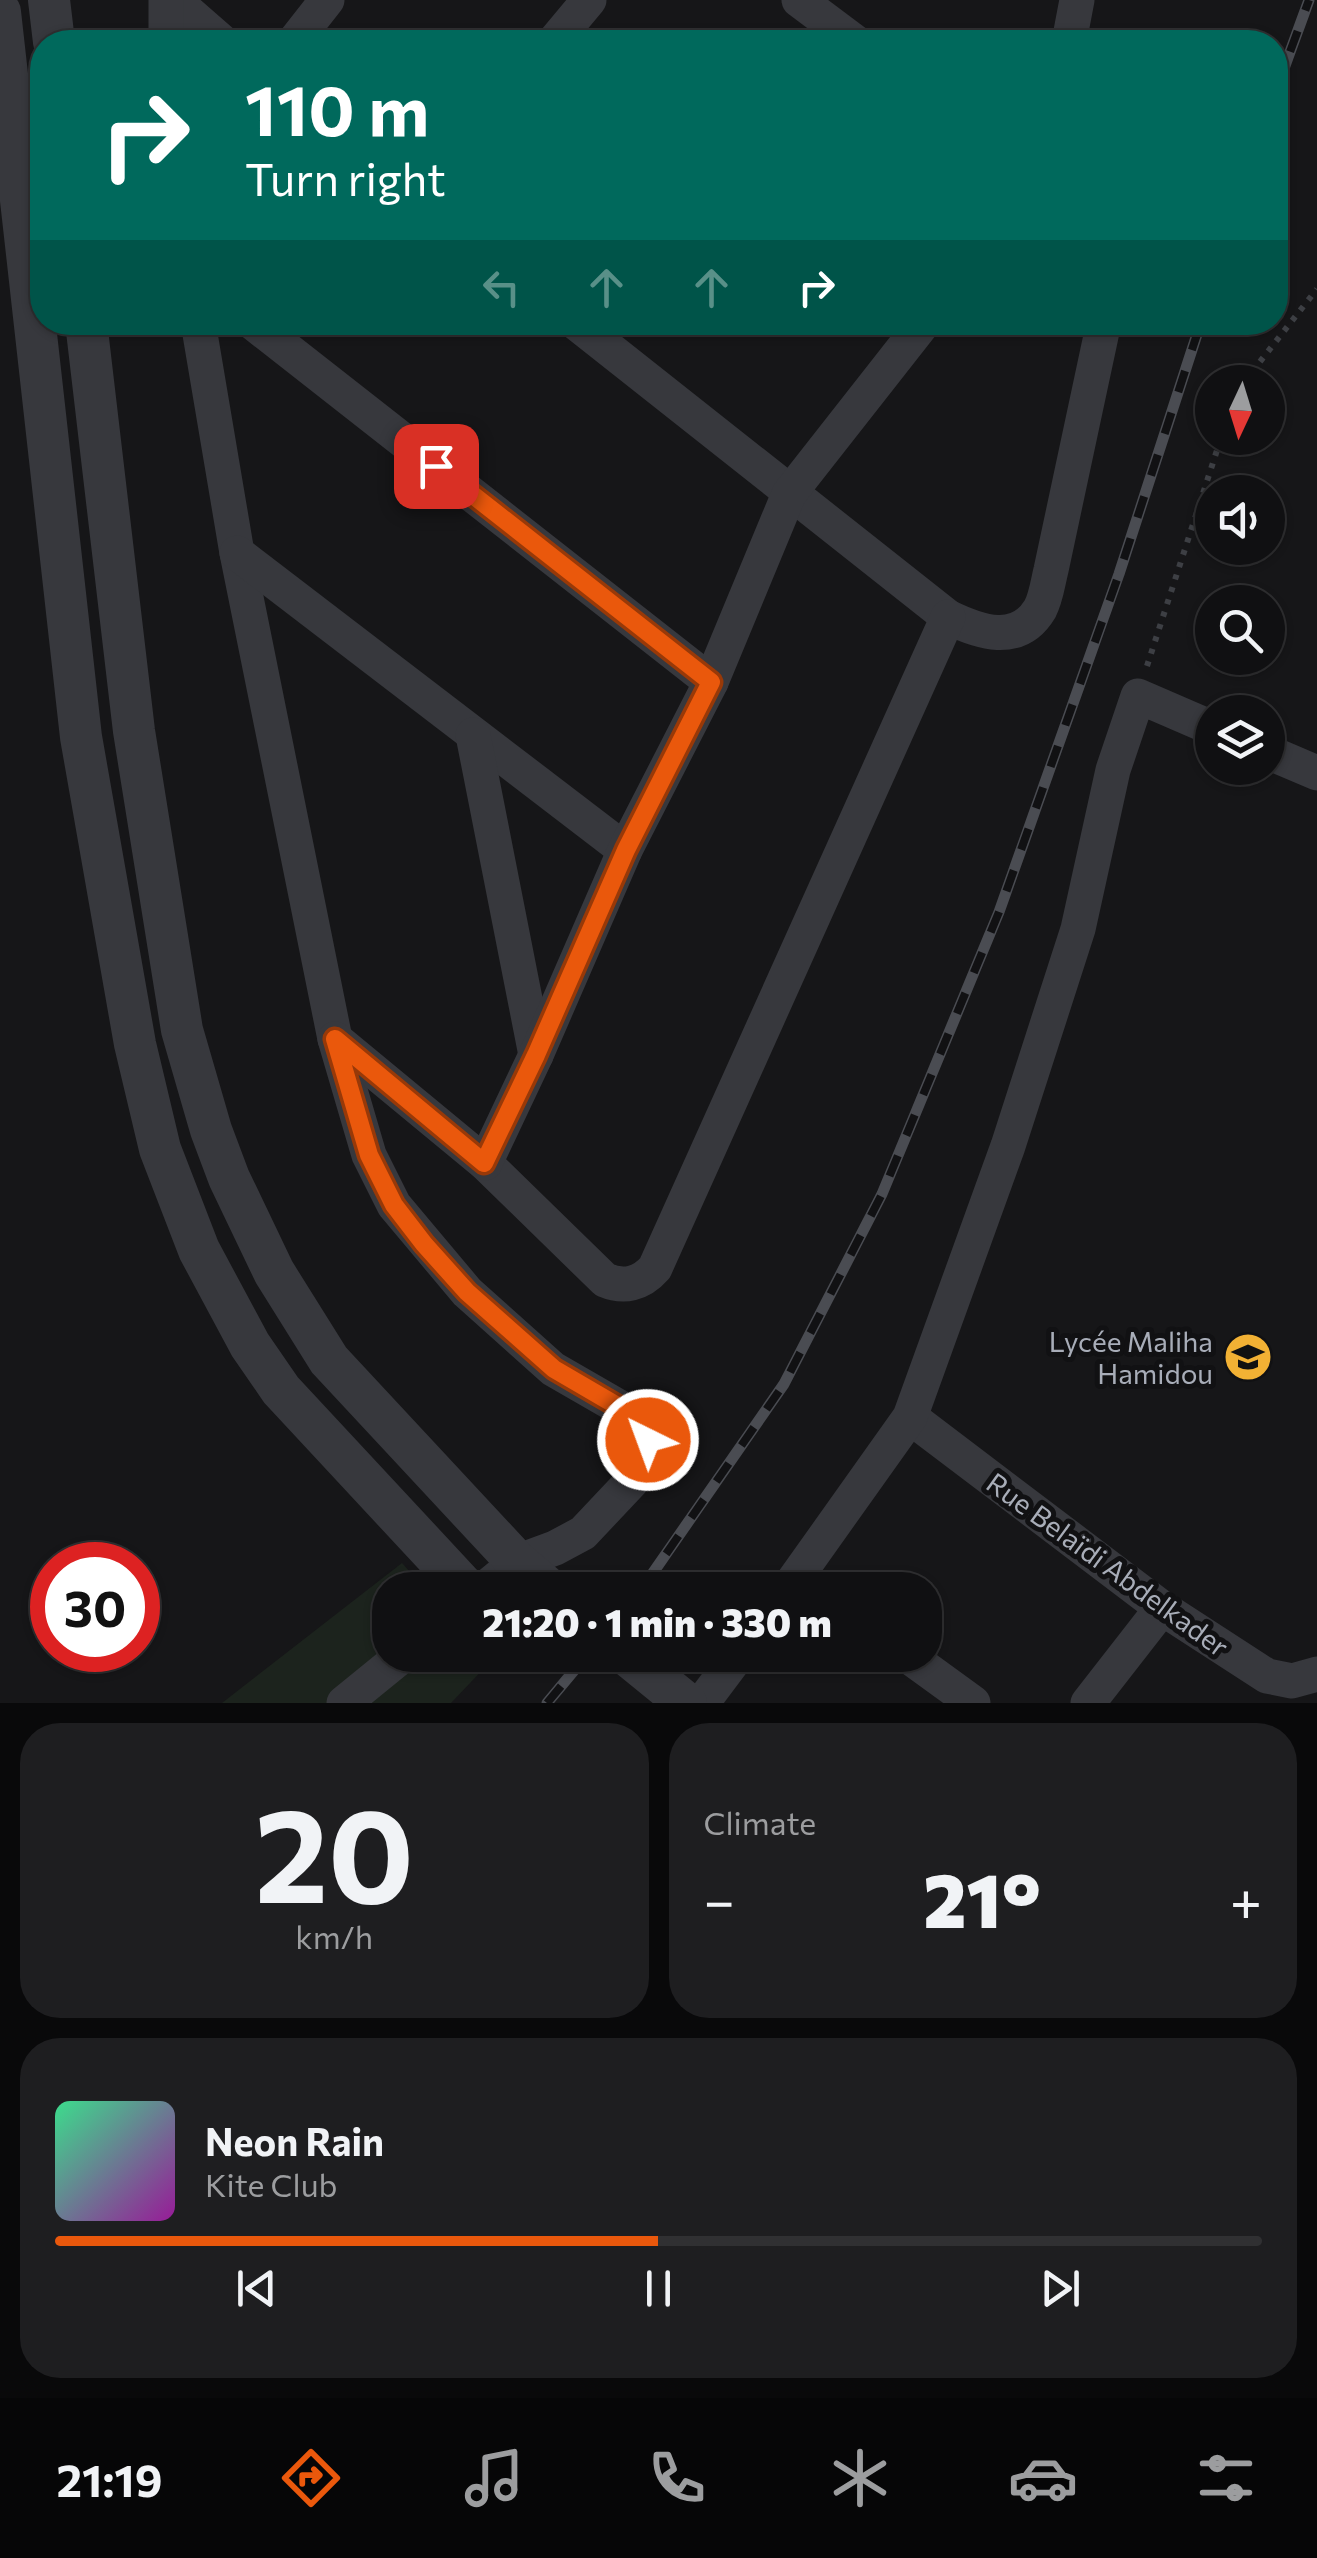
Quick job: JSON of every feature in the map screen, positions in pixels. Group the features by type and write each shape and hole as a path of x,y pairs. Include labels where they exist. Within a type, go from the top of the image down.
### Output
{"street":[{"path":"49,0 53,30"},
{"path":"167,30 170,0"},
{"path":"170,0 207,30"},
{"path":"303,30 327,0"},
{"path":"564,30 589,0"},
{"path":"798,0 839,30"},
{"path":"1071,30 1077,0"},
{"path":"0,12 30,277"},
{"path":"37,335 82,736 135,1044 166,1167 223,1298 280,1390 449,1572"},
{"path":"88,335 134,731 182,1030 218,1150 274,1272 330,1360 529,1572"},
{"path":"200,335 238,553 335,1039 369,1155 394,1205 467,1292 554,1369 638,1418 645,1428 646,1450 632,1481 584,1533 518,1562 506,1572"},
{"path":"269,335 711,682"},
{"path":"591,335 948,617 972,628 1005,633 1022,629 1040,608 1101,335"},
{"path":"484,1163 626,850 711,682 790,494 902,335"},
{"path":"238,553 626,850"},
{"path":"335,1039 484,1163 604,1280 632,1284 648,1276 948,617"},
{"path":"809,1572 910,1418 1008,1146 1072,948 1112,770 1138,696 1195,721"},
{"path":"473,735 536,1055"},
{"path":"1285,759 1317,773"},
{"path":"166,1167 218,1150"},
{"name":"Rue Belaïdi Abdelkader","path":"910,1418 1162,1608 1276,1680 1317,1674"},
{"path":"1088,1703 1162,1608"},
{"path":"344,1703 382,1672"},
{"path":"702,1703 725,1672"},
{"path":"930,1672 972,1703"}],"path":[{"path":"1288,326 1317,289"},
{"path":"1257,365 1281,335"},
{"path":"1138,696 1216,455"}],"shaded area":[{"path":"402,1563 410,1572 390,1572"},
{"path":"372,1586 372,1672 480,1672 451,1703 222,1703"}],"railway":[{"path":"1288,57 1309,0"},
{"path":"653,1572 784,1384 882,1194 999,912 1119,574 1197,335"},
{"path":"547,1703 573,1672"}],"place":[{"name":"Lycée Maliha Hamidou","path":"1248,1357"}],"route":[{"path":"436,466 711,682 626,850 484,1163 335,1039 369,1155 394,1205 424,1244 467,1292 554,1369 638,1418 648,1440"}]}
